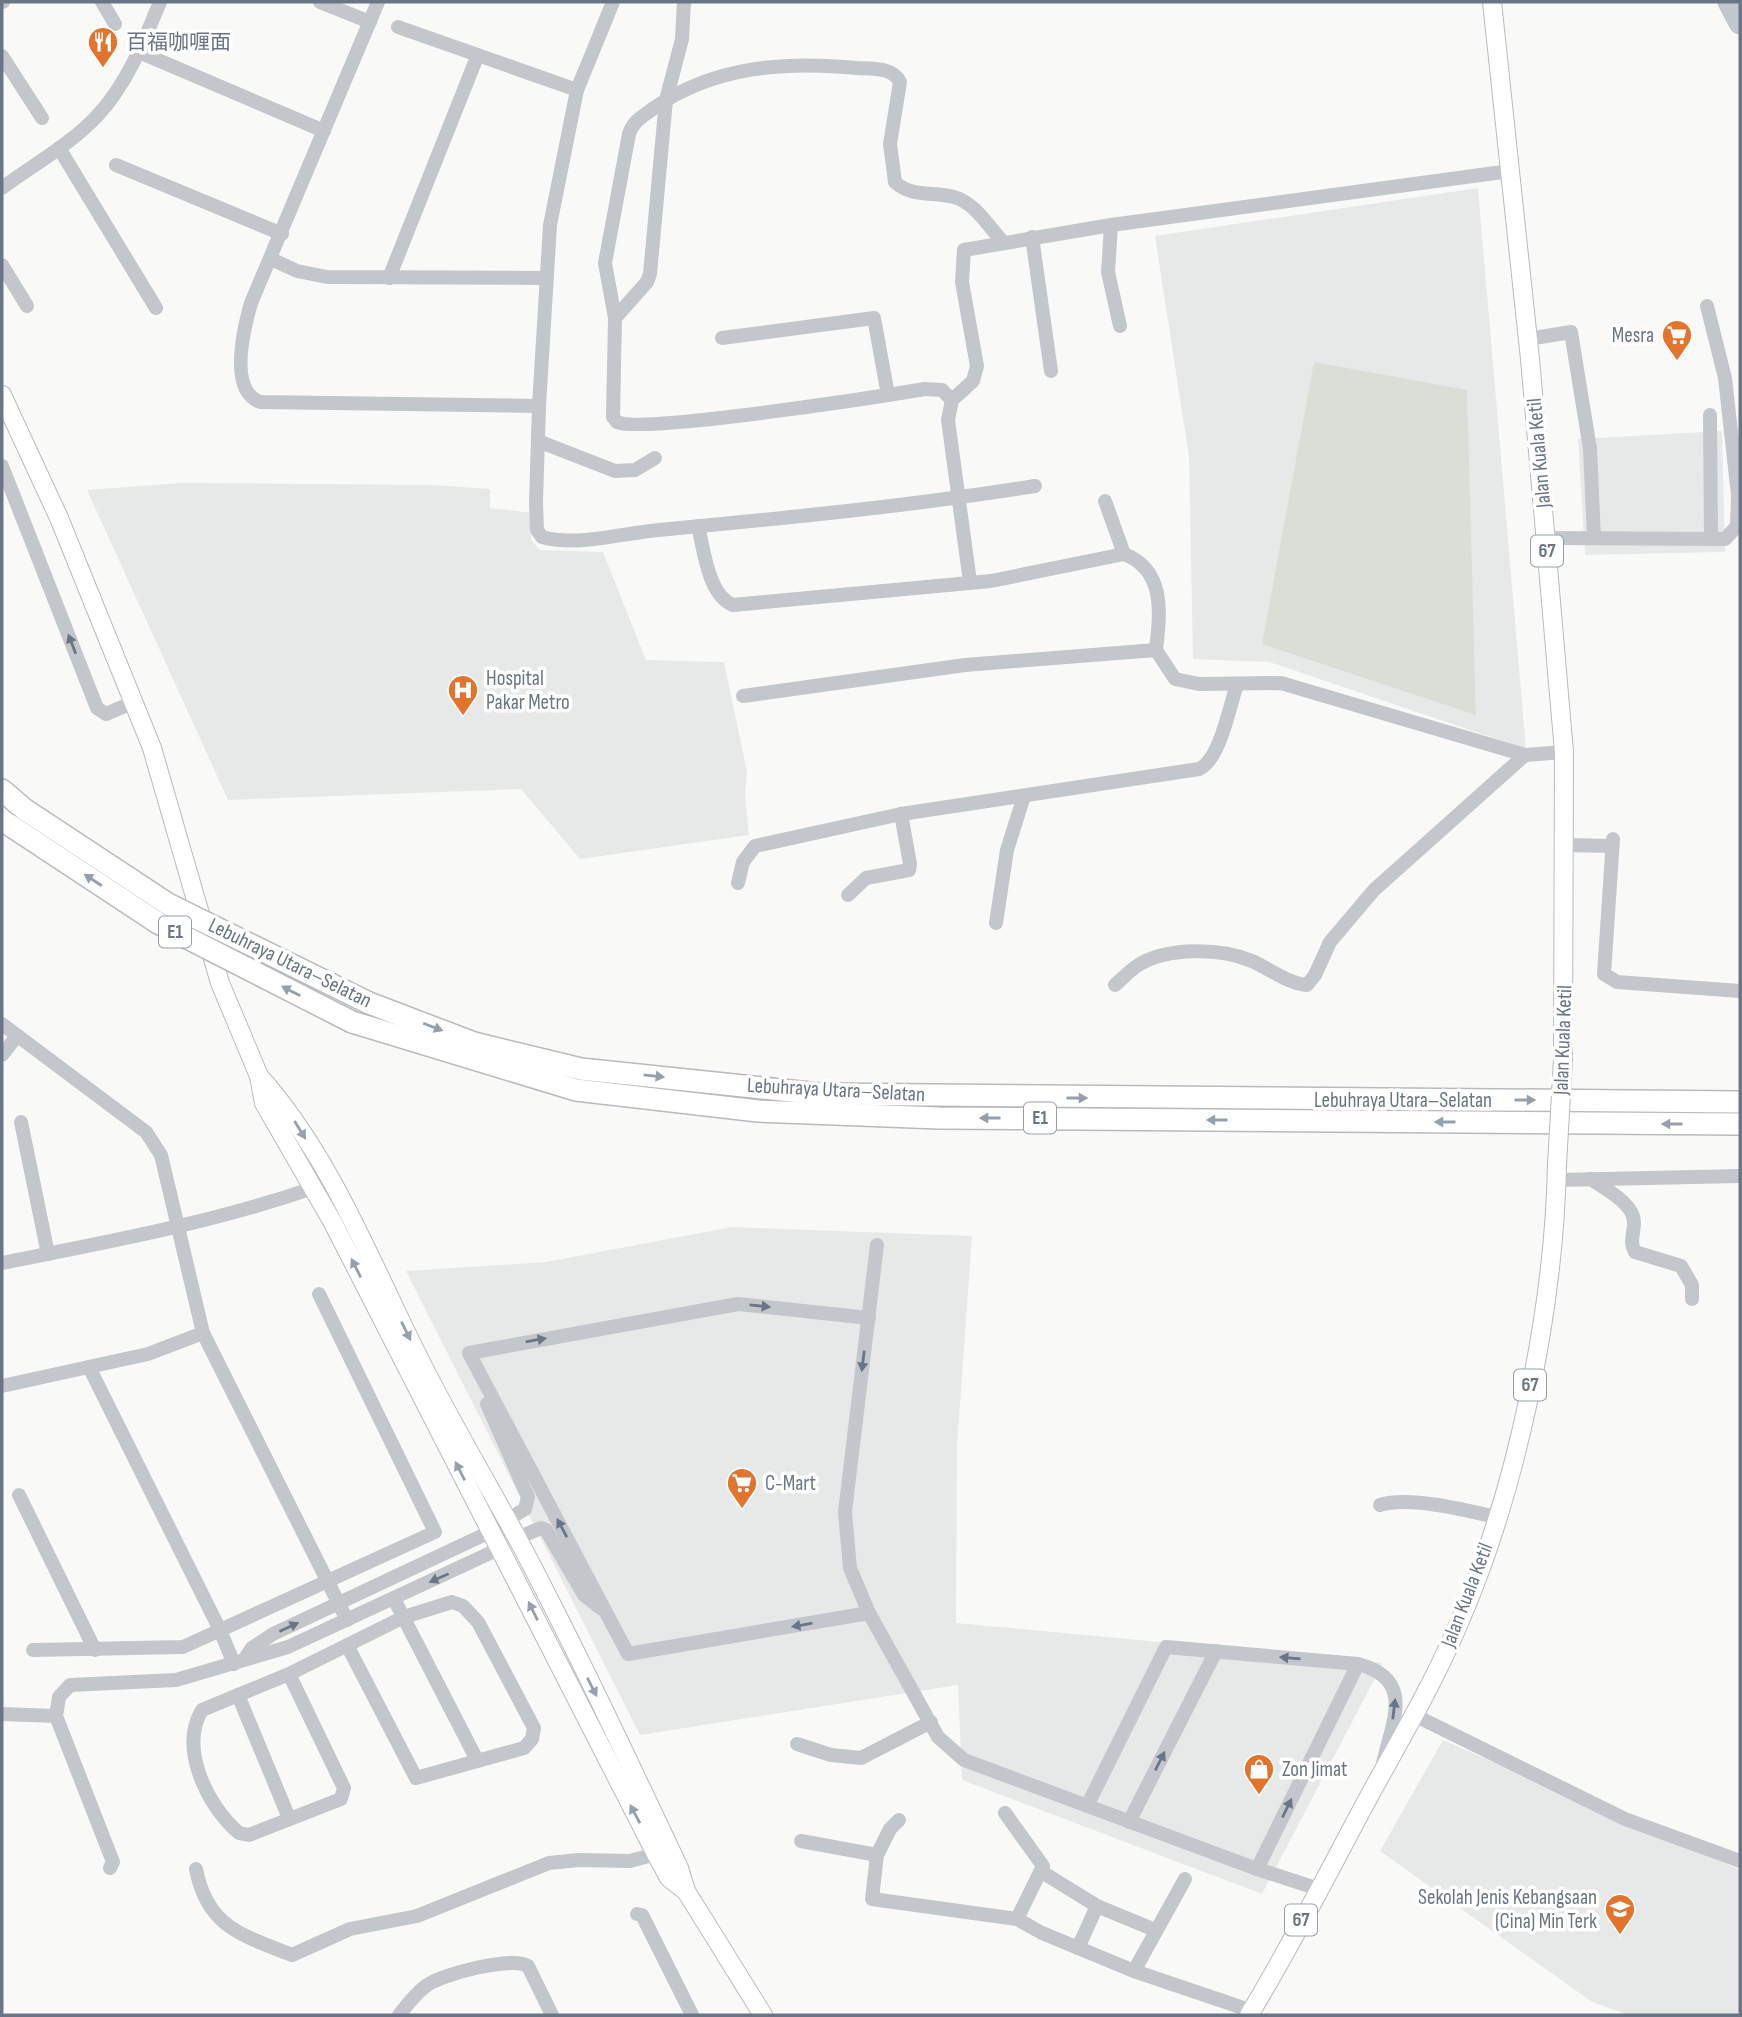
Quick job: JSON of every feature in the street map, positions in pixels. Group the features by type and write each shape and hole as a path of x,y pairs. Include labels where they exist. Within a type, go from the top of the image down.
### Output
{"highway":[{"name":"Lebuhraya Utara–Selatan","path":"2,790 24,809 168,904 369,1003 474,1043 581,1069 820,1094 1740,1102"},
{"name":"Lebuhraya Utara–Selatan","path":"5,822 158,923 352,1022 576,1090 758,1111 939,1118 1740,1124"}],"main road":[{"name":"Jalan Kuala Ketil","path":"1251,2013 1414,1715 1459,1624 1496,1517 1524,1417 1544,1306 1557,1172 1563,1059 1564,752 1528,339 1492,2"},
{"path":"2,395 59,518 134,702 168,797 220,983 259,1076 264,1102 313,1188 492,1531 656,1854 670,1878 686,1891"},
{"path":"259,1076 282,1102 330,1179 427,1375 508,1520 679,1868 686,1891 763,2015"},
{"path":"492,1531 508,1520"},
{"path":"500,1548 517,1538"}],"street":[{"path":"102,2 115,24"},
{"path":"2,188 59,148 102,111 139,52 160,2"},
{"path":"320,2 370,22"},
{"path":"378,2 251,303 242,339 244,388 250,398 260,402 539,406"},
{"path":"613,2 577,90 550,225 538,441 537,530 542,537 579,539 959,498 1035,486"},
{"path":"615,318 647,282 650,274 666,100 682,38 684,2"},
{"path":"398,27 577,90"},
{"path":"139,52 324,131"},
{"path":"2,56 42,118"},
{"path":"389,278 477,57"},
{"path":"952,400 942,390 934,388 732,416 623,425 613,417 615,318 605,263 629,134 636,121 666,100 717,77 772,66 819,64 893,73 900,82 890,144 895,182 908,192 954,197 964,201 1003,242"},
{"path":"59,148 156,308"},
{"path":"116,165 282,234"},
{"path":"970,582 948,420 952,400 973,381 977,366 962,282 964,250 1111,225 1510,171"},
{"path":"1111,225 1108,272 1120,326"},
{"path":"1032,237 1051,371"},
{"path":"271,260 313,276 545,278"},
{"path":"2,265 27,306"},
{"path":"1546,538 1725,539 1732,535 1737,526 1739,496 1725,378 1707,306"},
{"path":"722,338 874,318 888,395"},
{"path":"1528,339 1572,332 1590,449 1594,538"},
{"path":"1725,378 1740,378"},
{"path":"1710,415 1711,539"},
{"path":"538,441 615,471 635,470 655,458"},
{"path":"2,466 97,708 106,714 134,702"},
{"path":"1104,501 1124,554 1144,567 1154,582 1160,614 1156,650 1175,679 1199,684 1281,683 1525,755 1564,752"},
{"path":"698,526 713,582 726,602 733,605 1013,578 1124,554"},
{"path":"743,696 965,665 1156,650"},
{"path":"738,883 743,862 755,845 901,814 1204,767 1216,751 1237,684"},
{"path":"1115,985 1138,964 1162,954 1192,953 1251,961 1297,984 1307,985 1315,975 1330,942 1374,890 1525,755"},
{"path":"996,923 1007,850 1024,796"},
{"path":"848,895 866,878 909,870 911,863 901,814"},
{"path":"1564,845 1612,843 1604,974 1617,982 1740,991"},
{"path":"2,1024 146,1132 160,1155 203,1333 347,1620"},
{"path":"2,1055 17,1036"},
{"path":"21,1122 48,1254"},
{"path":"1557,1172 1591,1179 1740,1176"},
{"path":"1591,1179 1630,1210 1634,1222 1632,1240 1635,1252 1681,1266 1692,1285 1692,1299"},
{"path":"2,1264 178,1227 259,1207 313,1188"},
{"path":"877,1245 845,1512 850,1568 869,1613 938,1737 964,1760 1257,1869 1319,1889"},
{"path":"33,1650 183,1647 435,1532 319,1294"},
{"path":"869,1318 729,1305 469,1353 628,1654 869,1613"},
{"path":"2,1386 148,1354 203,1333"},
{"path":"89,1367 220,1630 239,1661"},
{"path":"482,1377 484,1397 528,1497 525,1508 508,1520"},
{"path":"19,1495 94,1650"},
{"path":"1380,1505 1390,1502 1422,1505 1496,1517"},
{"path":"517,1538 535,1529 546,1531 584,1595 606,1612"},
{"path":"239,1661 273,1634 492,1531"},
{"path":"110,1868 113,1862 56,1716 59,1697 70,1685 176,1680 288,1647 500,1548"},
{"path":"394,1599 477,1760"},
{"path":"289,1674 345,1791 336,1803 289,1818 249,1835 239,1833 215,1803 197,1766 192,1744 196,1721 202,1710 289,1674 347,1645 404,1617 452,1602 463,1606 478,1622 534,1728 532,1739 524,1748 419,1779 414,1776 347,1645"},
{"path":"1087,1806 1166,1647 1358,1664 1382,1672 1393,1685 1396,1708 1381,1775"},
{"path":"1129,1822 1216,1651"},
{"path":"1257,1869 1358,1664"},
{"path":"238,1695 289,1818"},
{"path":"2,1714 56,1716"},
{"path":"1414,1715 1625,1819 1740,1861"},
{"path":"797,1744 831,1755 861,1758 930,1722"},
{"path":"1005,1813 1041,1859 1042,1872 1017,1919"},
{"path":"899,1820 890,1829 877,1855 871,1898 1017,1919 1134,1971 1251,2013"},
{"path":"801,1841 877,1855"},
{"path":"196,1869 200,1893 210,1910 221,1920 241,1935 292,1955 350,1929 417,1916 550,1863 579,1860 630,1861 656,1854"},
{"path":"1042,1872 1097,1906 1155,1930"},
{"path":"1134,1971 1185,1879"},
{"path":"1078,1948 1097,1906"},
{"path":"637,1914 642,1915 692,2015"},
{"path":"400,2015 427,1985 444,1976 513,1962 528,1966 552,2015"}],"shaded area":[{"path":"1478,188 1526,749 1269,662 1193,659 1189,457 1155,236"},
{"path":"1314,362 1467,390 1476,715 1262,644"},
{"path":"1722,431 1725,552 1585,555 1578,439"},
{"name":"Hospital Pakar Metro","path":"181,483 434,485 490,489 490,508 533,513 531,540 540,550 603,552 646,660 724,662 747,772 745,793 749,835 580,859 521,789 228,800 87,490"},
{"path":"732,1227 972,1236 957,1445 956,1623 1383,1663 1262,1894 962,1780 958,1685 640,1735 406,1271 546,1262"},
{"name":"Sekolah Jenis Kebangsaan (Cina) Min Terk","path":"1443,1740 1740,1870 1740,2015 1629,2015 1592,2002 1380,1851"}],"waterway":[{"path":"1729,2 1740,23"}],"place":[{"name":"百福咖喱面","path":"103,69"},
{"name":"Mesra","path":"1677,362"},
{"name":"Hospital Pakar Metro","path":"463,717"},
{"name":"C-Mart","path":"742,1510"},
{"name":"Zon Jimat","path":"1259,1796"},
{"name":"Sekolah Jenis Kebangsaan (Cina) Min Terk","path":"1620,1936"}]}
